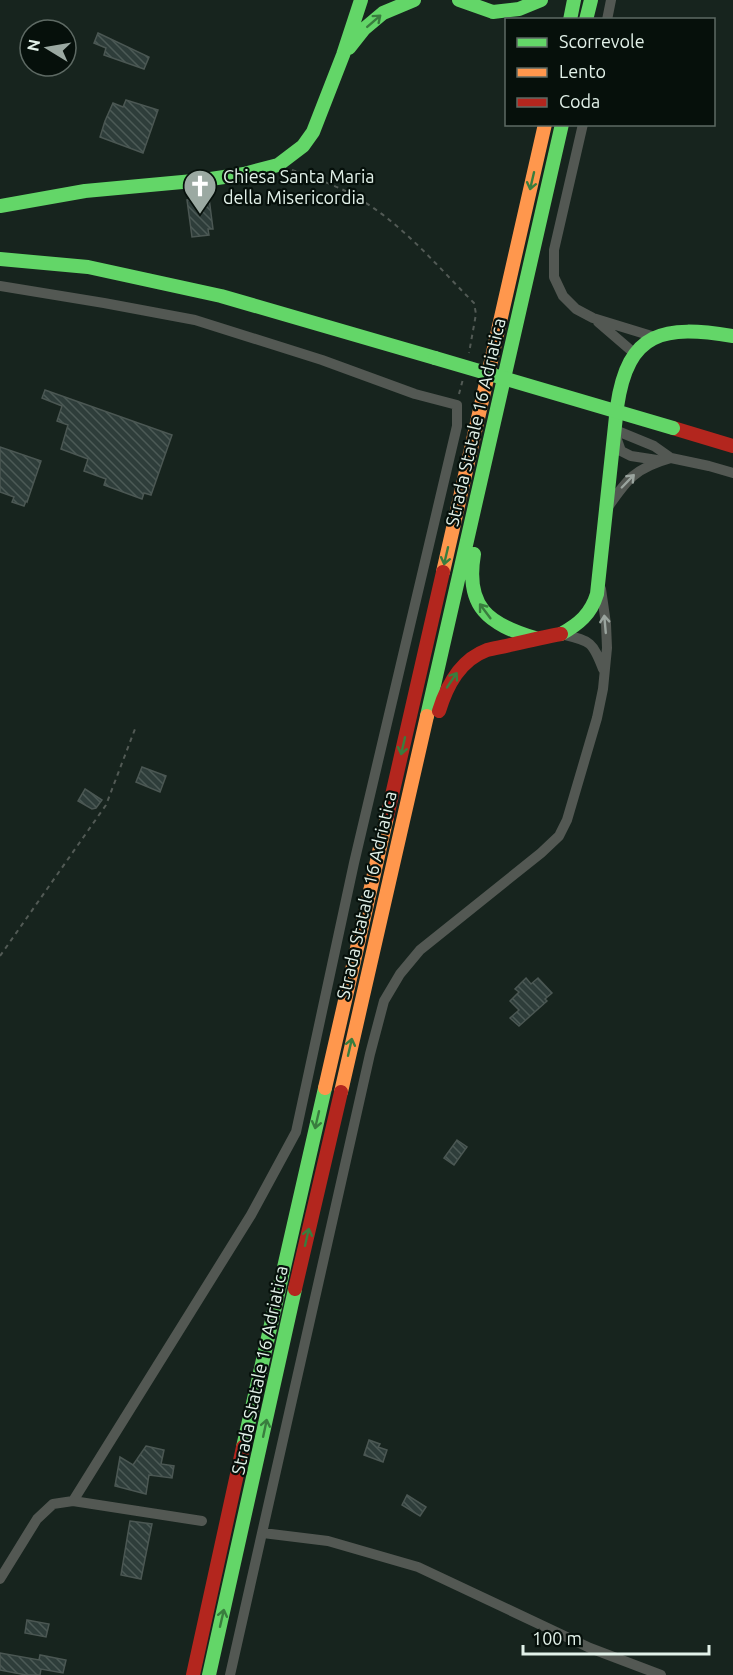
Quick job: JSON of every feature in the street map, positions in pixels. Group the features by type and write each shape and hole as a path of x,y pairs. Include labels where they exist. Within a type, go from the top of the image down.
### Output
{"main road":[{"path":"0,206 85,191 234,176 278,165 303,146 313,132 343,55 361,0"},
{"path":"343,55 364,30 383,13 414,0"},
{"path":"459,0 493,12 505,21"},
{"path":"493,12 519,9 541,0"},
{"path":"570,18 574,0"},
{"path":"586,18 591,0"},
{"path":"510,274 511,220 532,126"},
{"name":"Strada Statale 16 Adriatica","path":"193,1675 269,1331 545,126"},
{"name":"Strada Statale 16 Adriatica","path":"209,1675 286,1326 562,126"},
{"path":"0,259 88,267 221,296 733,446"},
{"path":"399,833 423,779 443,696 454,674 484,651 561,634 580,623 594,606 600,579 605,512 619,396 625,372 634,353 655,337 676,332 701,331 733,336"},
{"path":"494,420 494,468 472,562 473,592 482,609 491,619 502,627 535,638"}],"street":[{"path":"607,18 611,0"},
{"path":"583,126 554,250 554,277 563,296 576,309 593,318 655,337"},
{"path":"0,286 195,320 322,360 415,394 457,405 457,426 354,863 296,1132 251,1215 73,1501"},
{"path":"593,318 634,353"},
{"path":"615,430 654,446 666,459"},
{"path":"615,430 621,451 631,456 709,466 733,473"},
{"path":"605,512 631,476 640,469 666,459"},
{"path":"230,1675 367,1066 384,1001 400,974 420,950 542,854 559,836 567,820 597,718 603,689 607,648 600,579"},
{"path":"561,634 588,641 597,651 604,669"},
{"path":"0,1579 37,1520 53,1504 73,1501 202,1521"},
{"path":"263,1533 328,1541 418,1567 590,1648 660,1675"}],"path":[{"path":"278,165 355,196 382,214 474,303 475,327 467,360"},
{"path":"457,405 464,371"},
{"path":"0,956 105,805 135,729"}],"building":[{"path":"98,33 149,57 144,69 104,55 106,48 94,43"},
{"path":"126,100 158,110 143,153 100,137 113,103 123,107"},
{"name":"Chiesa Santa Maria della Misericordia","path":"209,198 213,229 208,229 209,235 192,237 187,200"},
{"path":"45,390 172,435 151,495 144,493 142,499 104,485 106,479 84,471 88,459 61,449 68,425 57,421 62,406 42,398"},
{"path":"0,447 41,461 24,506 12,502 14,497 0,492"},
{"path":"142,767 166,776 160,792 136,782"},
{"path":"85,789 102,800 96,808 92,809 78,801"},
{"path":"526,978 531,984 538,978 552,993 545,999 547,1001 519,1026 510,1018 519,1010 510,1001 519,992 515,989"},
{"path":"457,1140 467,1147 454,1165 444,1158"},
{"path":"369,1440 380,1444 378,1447 387,1450 383,1462 364,1455"},
{"path":"146,1446 164,1450 161,1464 174,1466 172,1478 149,1475 146,1494 115,1486 120,1457 133,1465"},
{"path":"407,1495 426,1507 420,1516 402,1505"},
{"path":"130,1521 152,1524 141,1579 121,1575"},
{"path":"27,1620 49,1624 46,1637 25,1633"},
{"path":"0,1653 39,1660 40,1655 66,1660 63,1673 41,1669 40,1675 26,1675 0,1670"}],"traffic: fast":[{"path":"0,206 85,191 204,180 244,174 278,165 303,146 313,132 343,55 361,0"},
{"path":"349,48 364,29 383,13 414,0"},
{"path":"459,0 493,12"},
{"path":"493,12 519,9 541,0"},
{"path":"570,18 574,0"},
{"path":"586,18 591,0"},
{"path":"427,716 562,126"},
{"path":"0,259 88,267 221,296 435,358"},
{"path":"561,634 584,618 597,594 617,407 622,381 630,362 640,348 653,338 669,333 709,333 733,336"},
{"path":"435,358 673,428"},
{"path":"474,554 473,588 484,611 504,626 535,638"},
{"path":"243,1447 325,1088"},
{"path":"209,1675 295,1289"}],"traffic: slow":[{"path":"443,572 545,126"},
{"path":"341,1092 427,716"},
{"path":"325,1088 387,817"}],"traffic: jam":[{"path":"673,428 733,446"},
{"path":"387,817 443,572"},
{"path":"439,711 456,674 478,654 490,649 561,634"},
{"path":"295,1289 341,1092"},
{"path":"193,1675 243,1447"}],"place":[{"name":"Chiesa Santa Maria della Misericordia","path":"200,215"}]}
